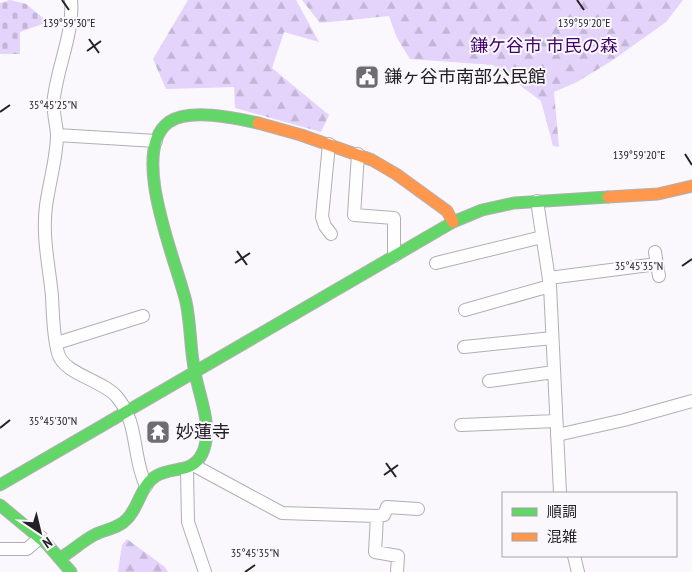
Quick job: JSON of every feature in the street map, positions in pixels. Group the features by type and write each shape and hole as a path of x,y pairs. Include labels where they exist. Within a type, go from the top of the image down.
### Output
{"street":[{"path":"70,0 71,17 54,95 53,113 57,135 44,232 57,343 62,362 105,386 117,397 134,430 137,463 146,486"},
{"path":"205,572 188,522 191,468 203,453 207,433 203,401 194,372 186,302 154,188 152,163 156,141 165,125 177,118 204,115 248,119 329,144 379,164 446,211 453,222"},
{"path":"57,135 156,141"},
{"path":"329,144 322,217 325,226 331,234"},
{"path":"358,154 354,215 394,218 394,256"},
{"path":"0,485 453,222 482,210 537,201 658,194 692,186"},
{"path":"537,201 549,282 560,492"},
{"path":"436,263 542,237"},
{"path":"465,310 549,282 657,264"},
{"path":"57,343 143,316"},
{"path":"464,347 552,338"},
{"path":"489,381 554,372"},
{"path":"557,435 624,420 692,401"},
{"path":"460,425 556,421"},
{"path":"62,557 95,535 124,522 137,506 146,486 159,474 191,468 282,513 377,516 384,515 387,508 418,509"},
{"path":"0,505 41,537 62,557 71,572"},
{"path":"377,516 375,552 402,556 397,572"},
{"path":"0,549 27,549 41,537"},
{"path":"574,557 578,572"}],"green space":[{"path":"10,0 26,4 48,22 20,32 20,54 0,54 0,3"},
{"path":"188,0 296,0 319,42 284,32 272,68 329,115 321,132 235,108 234,87 166,89 153,59"},
{"name":"鎌ケ谷市 市民の森","path":"302,0 683,0 666,22 613,60 577,82 554,92 559,147 553,146 541,101 493,65 410,59 397,38 389,16 320,23"},
{"path":"127,539 165,567 168,572 118,572 122,545"}],"traffic: fast":[{"path":"62,557 92,536 124,522 131,514 143,490 151,480 162,473 193,464 202,454 205,444 207,434 205,414 193,364 186,302 166,236 154,181 153,157 158,136 169,122 189,116 213,115 258,123"},
{"path":"0,485 453,222 482,210 514,203 608,197"},
{"path":"0,505 47,544 71,572"}],"traffic: slow":[{"path":"258,123 301,135 372,160 396,174 447,211 453,222"},
{"path":"608,197 658,194 692,186"}],"place":[{"name":"鎌ヶ谷市南部公民館","path":"367,77"},
{"name":"妙蓮寺","path":"158,432"}]}
